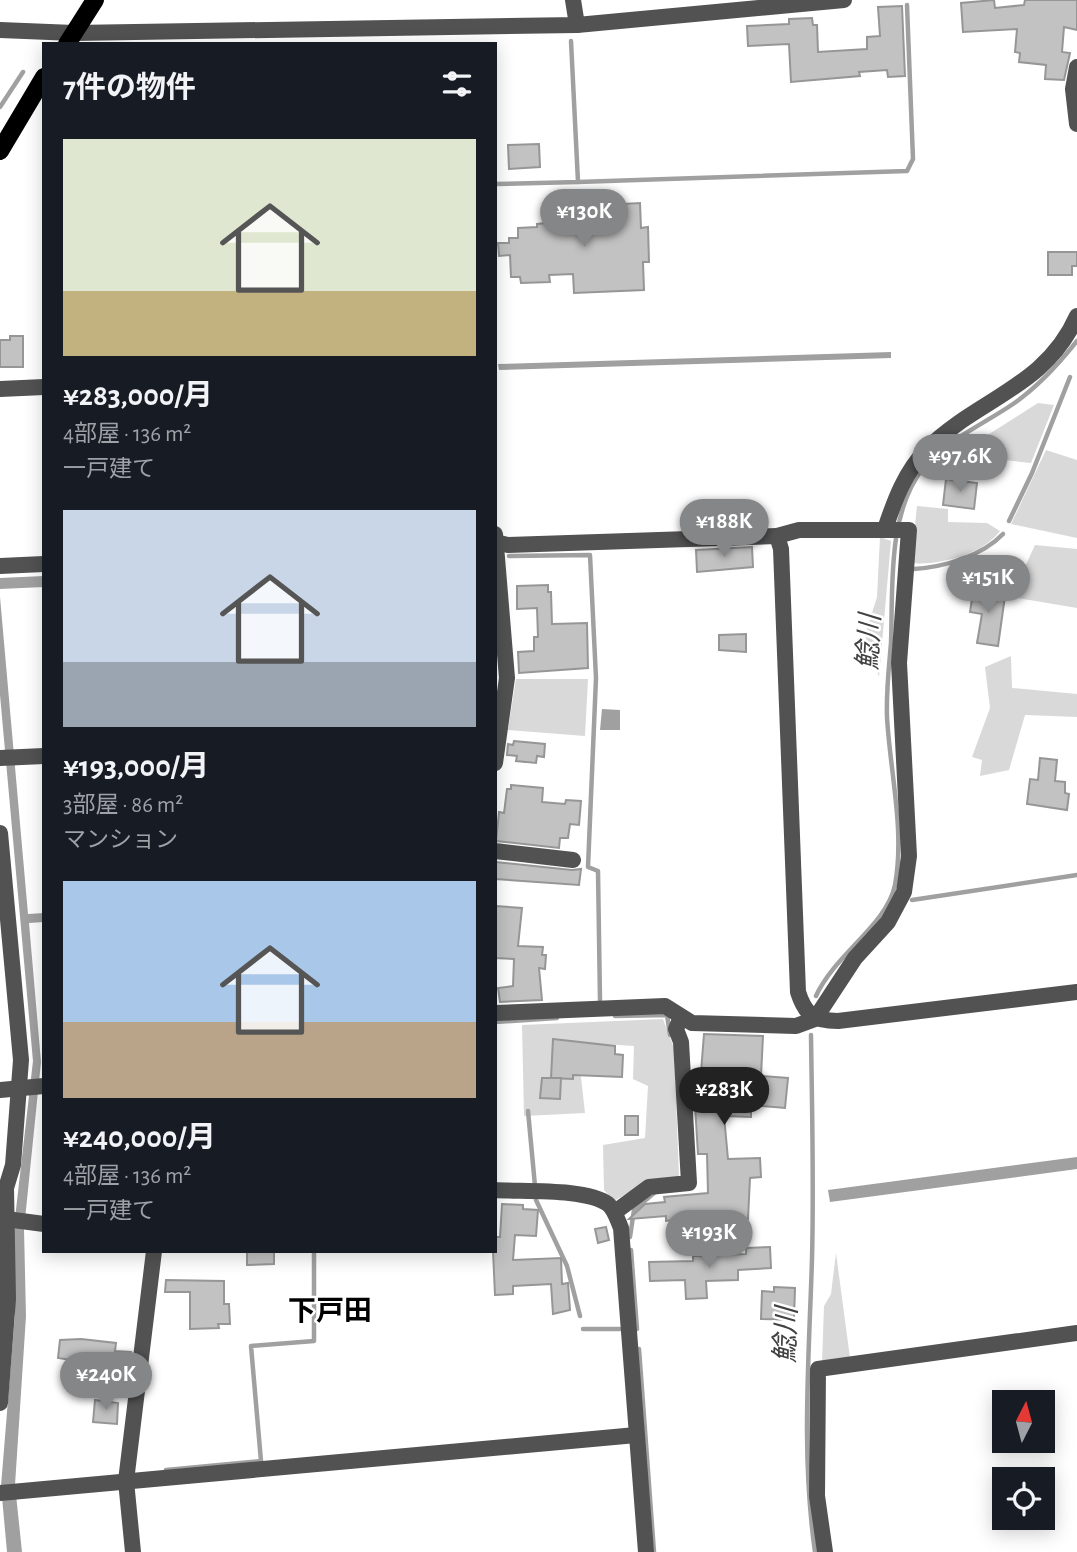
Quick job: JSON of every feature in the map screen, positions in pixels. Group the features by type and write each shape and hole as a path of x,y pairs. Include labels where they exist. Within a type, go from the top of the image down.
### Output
{"main road":[{"path":"70,38 95,0"},
{"path":"0,151 42,80"}],"street":[{"path":"573,0 576,25"},
{"path":"0,30 70,38 479,36 786,3 844,0"},
{"path":"1077,67 1073,89 1077,124"},
{"path":"885,529 898,491 928,448 1028,380 1051,358 1077,316"},
{"path":"0,389 42,387"},
{"path":"497,540 508,545 777,536 799,530 909,530 899,663 909,856 904,892 888,922 855,958 815,1019"},
{"path":"777,536 781,549 798,992 804,1011 815,1019"},
{"path":"0,566 42,564"},
{"path":"497,567 501,678 497,735"},
{"path":"0,758 42,756"},
{"path":"0,833 22,1060 13,1165 6,1188 7,1307 0,1403"},
{"path":"497,851 573,860"},
{"path":"497,1013 665,1006 692,1023 796,1026 815,1019 838,1021 1077,992"},
{"path":"615,1212 649,1187 689,1183 681,1042 676,1029 681,1017"},
{"path":"0,1090 42,1086"},
{"path":"497,1190 593,1196 609,1205 615,1212 621,1228 646,1552"},
{"path":"6,1219 36,1223"},
{"path":"133,1552 126,1481 154,1253"},
{"path":"825,1552 817,1496 818,1369 1077,1332"},
{"path":"0,1493 636,1435"}],"shaded area":[{"path":"891,352 891,358 499,370 498,364"},
{"path":"1038,403 1054,405 1031,463 956,455"},
{"path":"1046,450 1077,460 1077,538 1011,524"},
{"path":"917,506 948,509 948,522 987,523 1000,531 983,546 960,557 911,563"},
{"path":"880,537 891,541 879,677 865,635 877,597"},
{"path":"1035,545 1077,549 1077,608 1011,597"},
{"path":"42,576 42,587 0,589 0,578"},
{"path":"0,597 28,914 42,913 42,922 29,923 41,1062 24,1229 26,1316 15,1485 22,1552 7,1552 1,1486 15,1314 0,1312 14,1227 33,1061 0,695"},
{"path":"1011,656 1012,688 1077,694 1077,717 1025,715 1009,770 980,776 982,760 972,757 990,708 985,667"},
{"path":"516,679 588,679 585,736 508,730"},
{"path":"602,709 620,710 620,730 600,730"},
{"path":"663,1019 674,1048 679,1177 648,1181 614,1201 604,1190 603,1145 645,1138 648,1086 633,1079 634,1046 587,1043 580,1068 585,1113 524,1116 522,1025"},
{"path":"1077,1157 1077,1169 830,1202 828,1190"},
{"path":"836,1253 850,1358 822,1363 824,1306 831,1294"}],"building":[{"path":"994,0 995,8 1024,5 1025,0 1077,0 1077,30 1064,27 1062,52 1070,53 1064,80 1045,79 1046,65 1019,62 1020,53 1015,52 1017,29 963,32 961,3"},
{"path":"902,6 905,76 888,77 887,70 859,72 860,76 791,82 789,44 748,46 747,26 789,24 789,19 812,18 813,25 817,25 818,52 867,49 867,37 880,36 878,7"},
{"path":"539,144 540,167 509,169 508,145"},
{"path":"640,203 641,228 648,227 649,262 643,262 644,290 574,293 573,274 549,275 550,282 521,283 520,277 511,277 510,255 499,256 498,243 509,243 509,238 518,238 518,228 537,227 537,224 546,223 546,219 570,218 569,207"},
{"path":"1048,252 1077,252 1077,266 1072,266 1072,275 1048,275"},
{"path":"10,336 23,336 23,367 0,367 0,340 10,340"},
{"path":"946,479 977,483 974,509 943,505"},
{"path":"752,547 753,567 697,572 696,550"},
{"path":"548,585 548,592 551,592 552,624 587,623 588,668 519,673 518,652 534,651 534,637 538,637 537,608 517,609 517,586"},
{"path":"974,585 987,587 987,593 1005,596 998,646 977,643 982,614 970,612"},
{"path":"746,634 746,652 719,650 719,635"},
{"path":"514,741 545,744 544,757 537,756 536,763 516,761 517,756 507,755 508,744 513,745"},
{"path":"1040,758 1057,760 1055,781 1065,782 1065,793 1069,794 1067,810 1027,804 1030,779 1038,780"},
{"path":"511,785 543,788 542,802 565,804 566,800 581,801 579,825 570,824 568,838 560,838 559,848 497,841 499,812 504,813 507,789 511,789"},
{"path":"497,862 581,869 579,885 497,879"},
{"path":"497,906 522,908 518,946 543,947 542,955 546,955 545,969 539,968 542,1000 500,1002 498,988 513,986 514,959 497,958"},
{"path":"704,1034 763,1036 761,1076 788,1078 785,1108 751,1105 751,1117 724,1116 728,1159 760,1158 761,1177 750,1178 748,1219 709,1216 666,1221 666,1216 629,1219 645,1204 665,1202 664,1197 708,1193 707,1154 698,1154 693,1073 701,1072"},
{"path":"553,1039 615,1046 615,1054 623,1055 622,1077 573,1075 573,1079 551,1078"},
{"path":"542,1078 561,1078 560,1099 540,1098"},
{"path":"625,1116 638,1116 638,1135 625,1135"},
{"path":"502,1204 523,1205 523,1209 538,1210 536,1236 515,1235 513,1260 561,1258 562,1284 568,1283 570,1310 553,1314 551,1284 513,1286 513,1294 495,1295 493,1253 497,1253 497,1237 500,1237"},
{"path":"606,1227 609,1240 598,1243 595,1229"},
{"path":"770,1247 771,1268 738,1270 738,1280 706,1281 707,1298 686,1299 685,1280 650,1281 649,1262 693,1261 693,1256 746,1254 746,1248"},
{"path":"247,1253 274,1253 274,1264 247,1265"},
{"path":"166,1280 224,1281 224,1304 229,1304 230,1324 218,1324 219,1328 190,1329 190,1292 165,1292"},
{"path":"774,1287 795,1288 794,1320 761,1319 762,1291 774,1292"},
{"path":"81,1339 116,1343 115,1351 131,1352 128,1379 119,1378 120,1368 58,1358 60,1340"},
{"path":"95,1400 118,1403 117,1424 93,1422"}],"waterway":[{"path":"578,182 907,171 913,159 907,5"},
{"path":"497,184 578,182 571,41"},
{"path":"0,107 23,72"},
{"name":"鯰川","path":"816,996 835,967 882,913 895,885 898,822 887,698 894,552 903,507 911,486 932,458 1031,390 1077,341"},
{"path":"1009,521 1032,473 1070,377"},
{"path":"914,569 962,559 994,542 1003,534"},
{"path":"509,556 590,555 596,678 588,867 598,871 600,1001"},
{"path":"912,900 1077,875"},
{"path":"615,1016 667,1015 670,1035"},
{"path":"497,1022 557,1018"},
{"name":"鯰川","path":"811,1035 813,1231 807,1442 815,1552"},
{"path":"528,1111 535,1186"},
{"path":"630,1237 634,1210 654,1193"},
{"path":"536,1200 567,1266 580,1316"},
{"path":"631,1250 637,1329"},
{"path":"166,1470 261,1461 251,1346 314,1341 314,1253"},
{"path":"583,1329 620,1329"},
{"path":"639,1349 654,1552"}],"district":[{"name":"下戸田","path":"330,1312"}]}
